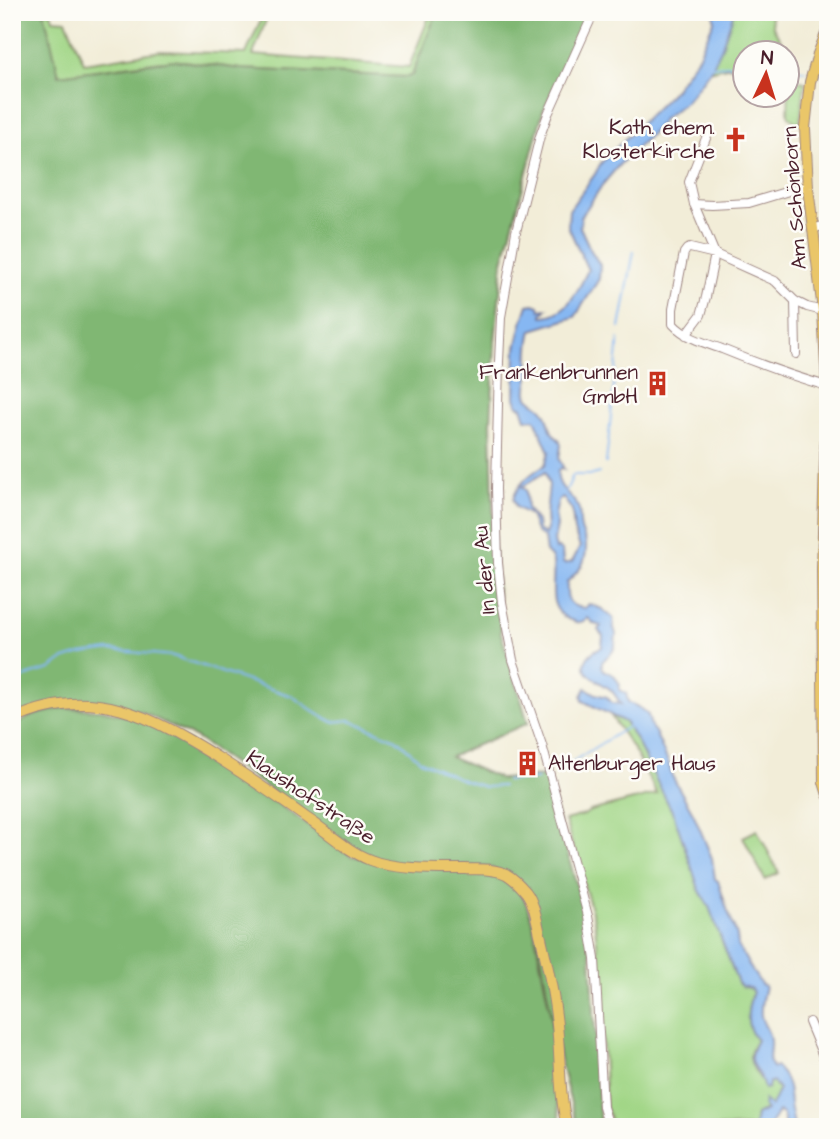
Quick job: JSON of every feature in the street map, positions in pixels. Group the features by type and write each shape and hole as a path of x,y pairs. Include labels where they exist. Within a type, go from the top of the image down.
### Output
{"main road":[{"name":"Am Schönborn","path":"828,29 810,82 806,128 808,187 827,337 824,782 828,796"},
{"name":"Klaushofstraße","path":"12,720 31,711 62,704 104,706 141,715 209,752 369,860 392,865 492,870 506,874 517,882 528,896 547,968 556,1016 567,1127"}],"street":[{"name":"In der Au","path":"594,12 540,136 516,232 501,317 496,489 498,563 502,603 513,660 542,746 588,916 595,959 601,1090 609,1127"},
{"path":"686,335 701,315 715,254 694,204 688,182 708,133"},
{"path":"694,204 749,203 808,187"},
{"path":"813,229 828,224"},
{"path":"823,311 795,301 775,281 715,254 691,248 684,253 673,309 673,324 686,335 771,368 827,386"},
{"path":"795,301 796,354"},
{"path":"809,1022 828,1068"}],"green space":[{"path":"12,12 44,12 59,75 173,60 241,69 408,77 412,75 437,12 589,12 543,111 503,262 495,341 491,423 494,545 501,633 528,723 450,757 501,779 546,776 582,905 591,954 600,1127 578,1127 556,1041 531,895 492,868 385,861 356,849 196,738 142,712 103,703 12,718"},
{"path":"44,12 51,12 53,19 66,20 84,63 161,51 246,54 264,12 269,12 253,55 409,67 431,12 437,12 412,75 408,77 241,69 185,61 161,61 59,75"},
{"path":"734,12 770,12 773,27 780,38 732,38 732,67 708,71 721,49"},
{"path":"802,81 805,82 802,106"},
{"path":"788,108 802,108 800,122 790,118"},
{"path":"63,708 102,710 140,719 193,744 352,856 491,875 514,885 524,898 532,920 551,1017 562,1127 12,1127 12,726 32,716"},
{"path":"611,716 625,722 635,738 674,815 699,889 709,907 738,983 753,992 748,1023 757,1040 750,1060 756,1073 768,1087 769,1082 773,1082 779,1089 771,1107 756,1115 754,1127 613,1127 606,1107 594,919 565,820 657,794 635,752"},
{"path":"757,830 779,873 765,880 743,837"}],"water":[{"path":"714,12 734,12 713,66 685,102 663,119 620,164 581,217 580,227 600,265 599,279 575,317 532,330 527,394 529,399 544,411 561,445 559,459 564,469 558,470 559,481 578,507 586,542 584,561 567,582 569,601 574,606 585,608 589,604 602,609 613,618 615,646 602,662 602,668 615,676 620,684 619,690 626,693 628,702 648,715 672,776 694,815 712,858 715,879 737,936 738,946 761,984 765,986 761,1015 770,1037 770,1062 773,1068 776,1067 780,1071 787,1084 794,1127 784,1127 783,1116 778,1112 768,1127 754,1127 756,1115 766,1110 763,1106 764,1100 771,1106 779,1089 773,1082 769,1082 768,1088 764,1089 751,1061 757,1040 748,1023 753,992 738,983 709,907 699,889 674,815 635,738 625,722 583,701 586,688 607,697 612,703 621,704 611,690 591,677 585,668 588,657 602,647 603,636 598,630 601,626 588,618 581,622 571,620 556,608 553,562 546,552 544,538 536,532 528,514 516,507 513,499 526,479 545,465 549,452 535,419 526,419 515,398 516,348 528,305 539,306 540,310 547,309 542,316 551,315 565,306 576,293 588,270 568,226 569,210 601,163 674,90 699,55 714,21","holes":["545,472 549,485 545,534 538,530 537,521 527,509 526,490 522,487","563,498 572,510 574,531 580,547 572,562 565,564 562,551 556,549 554,541 557,526 555,515 558,501"]}],"waterway":[{"path":"712,66 732,65"},
{"path":"802,70 806,71"},
{"path":"817,73 828,76"},
{"path":"620,328 634,251"},
{"path":"606,463 619,339"},
{"path":"564,492 573,475 599,473"},
{"path":"12,684 81,654 110,650 173,656 292,696 333,722 350,720 396,739 421,761 465,781 485,787 502,786"},
{"path":"556,772 629,726"},
{"path":"506,781 537,779"}],"place":[{"name":"Kath. ehem. Klosterkirche","path":"735,139"},
{"name":"Frankenbrunnen GmbH","path":"658,384"},
{"name":"Altenburger Haus","path":"528,763"}]}
